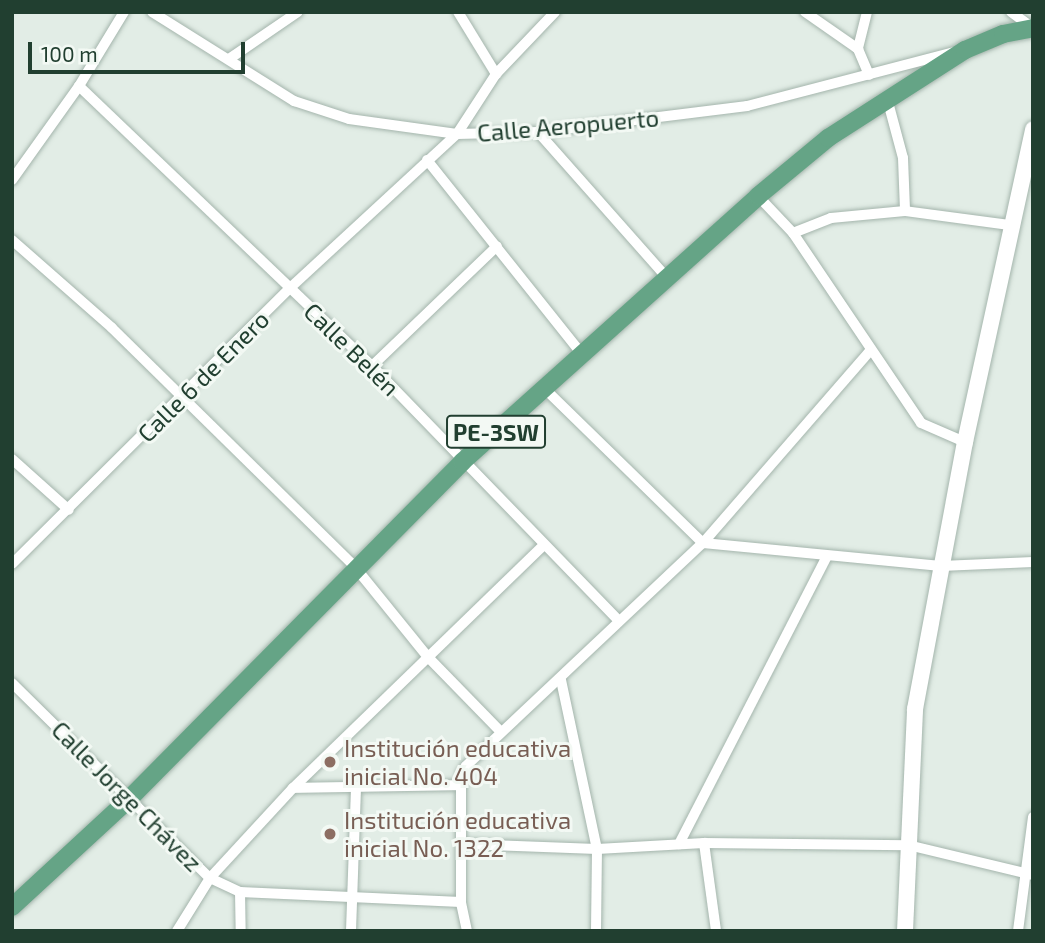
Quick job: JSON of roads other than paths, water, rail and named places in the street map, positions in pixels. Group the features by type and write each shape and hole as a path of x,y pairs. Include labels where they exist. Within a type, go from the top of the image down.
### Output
{"main road":[{"name":"PE-3SW","path":"13,904 130,799 355,567 462,462 758,196 828,138 888,102 965,50 1003,34 1033,28"},
{"path":"905,931 915,709 965,442 1033,129"}],"street":[{"path":"12,180 79,86 124,12"},
{"name":"Calle Aeropuerto","path":"152,12 229,58 294,102 349,119 457,134 538,132 747,106 965,50"},
{"path":"229,58 298,12"},
{"path":"458,12 496,74"},
{"name":"Calle 6 de Enero","path":"12,564 290,288 457,134 496,74 555,12"},
{"path":"805,12 858,49 869,75"},
{"path":"858,49 867,12"},
{"path":"1011,12 1033,28"},
{"name":"Calle Belén","path":"79,86 372,366 542,546 618,620"},
{"path":"888,102 903,158 905,211"},
{"path":"538,132 667,278"},
{"path":"427,160 581,353"},
{"path":"758,196 793,233 921,423 965,442"},
{"path":"793,233 831,218 905,211 1010,225"},
{"path":"12,240 112,328 181,399 355,567 427,656 501,732"},
{"path":"372,366 497,246"},
{"path":"467,931 461,902 462,785 466,766 561,680 618,620 703,543 870,351"},
{"path":"545,389 703,543 826,558 941,566 1033,562"},
{"path":"12,459 69,510"},
{"path":"177,931 210,878 293,788 542,546"},
{"path":"680,844 826,558"},
{"path":"561,680 597,849 596,931"},
{"name":"Calle Jorge Chávez","path":"12,683 210,878 240,892 461,902"},
{"path":"293,788 356,790 462,785"},
{"path":"351,931 356,790"},
{"path":"1018,931 1028,873 1033,817"},
{"path":"704,842 716,931"},
{"path":"463,844 597,849 704,842 908,845 1028,873"},
{"path":"240,892 241,931"}],"place":[{"name":"Institución educativa inicial No. 404","path":"330,762"},
{"name":"Institución educativa inicial No. 1322","path":"330,834"}]}
